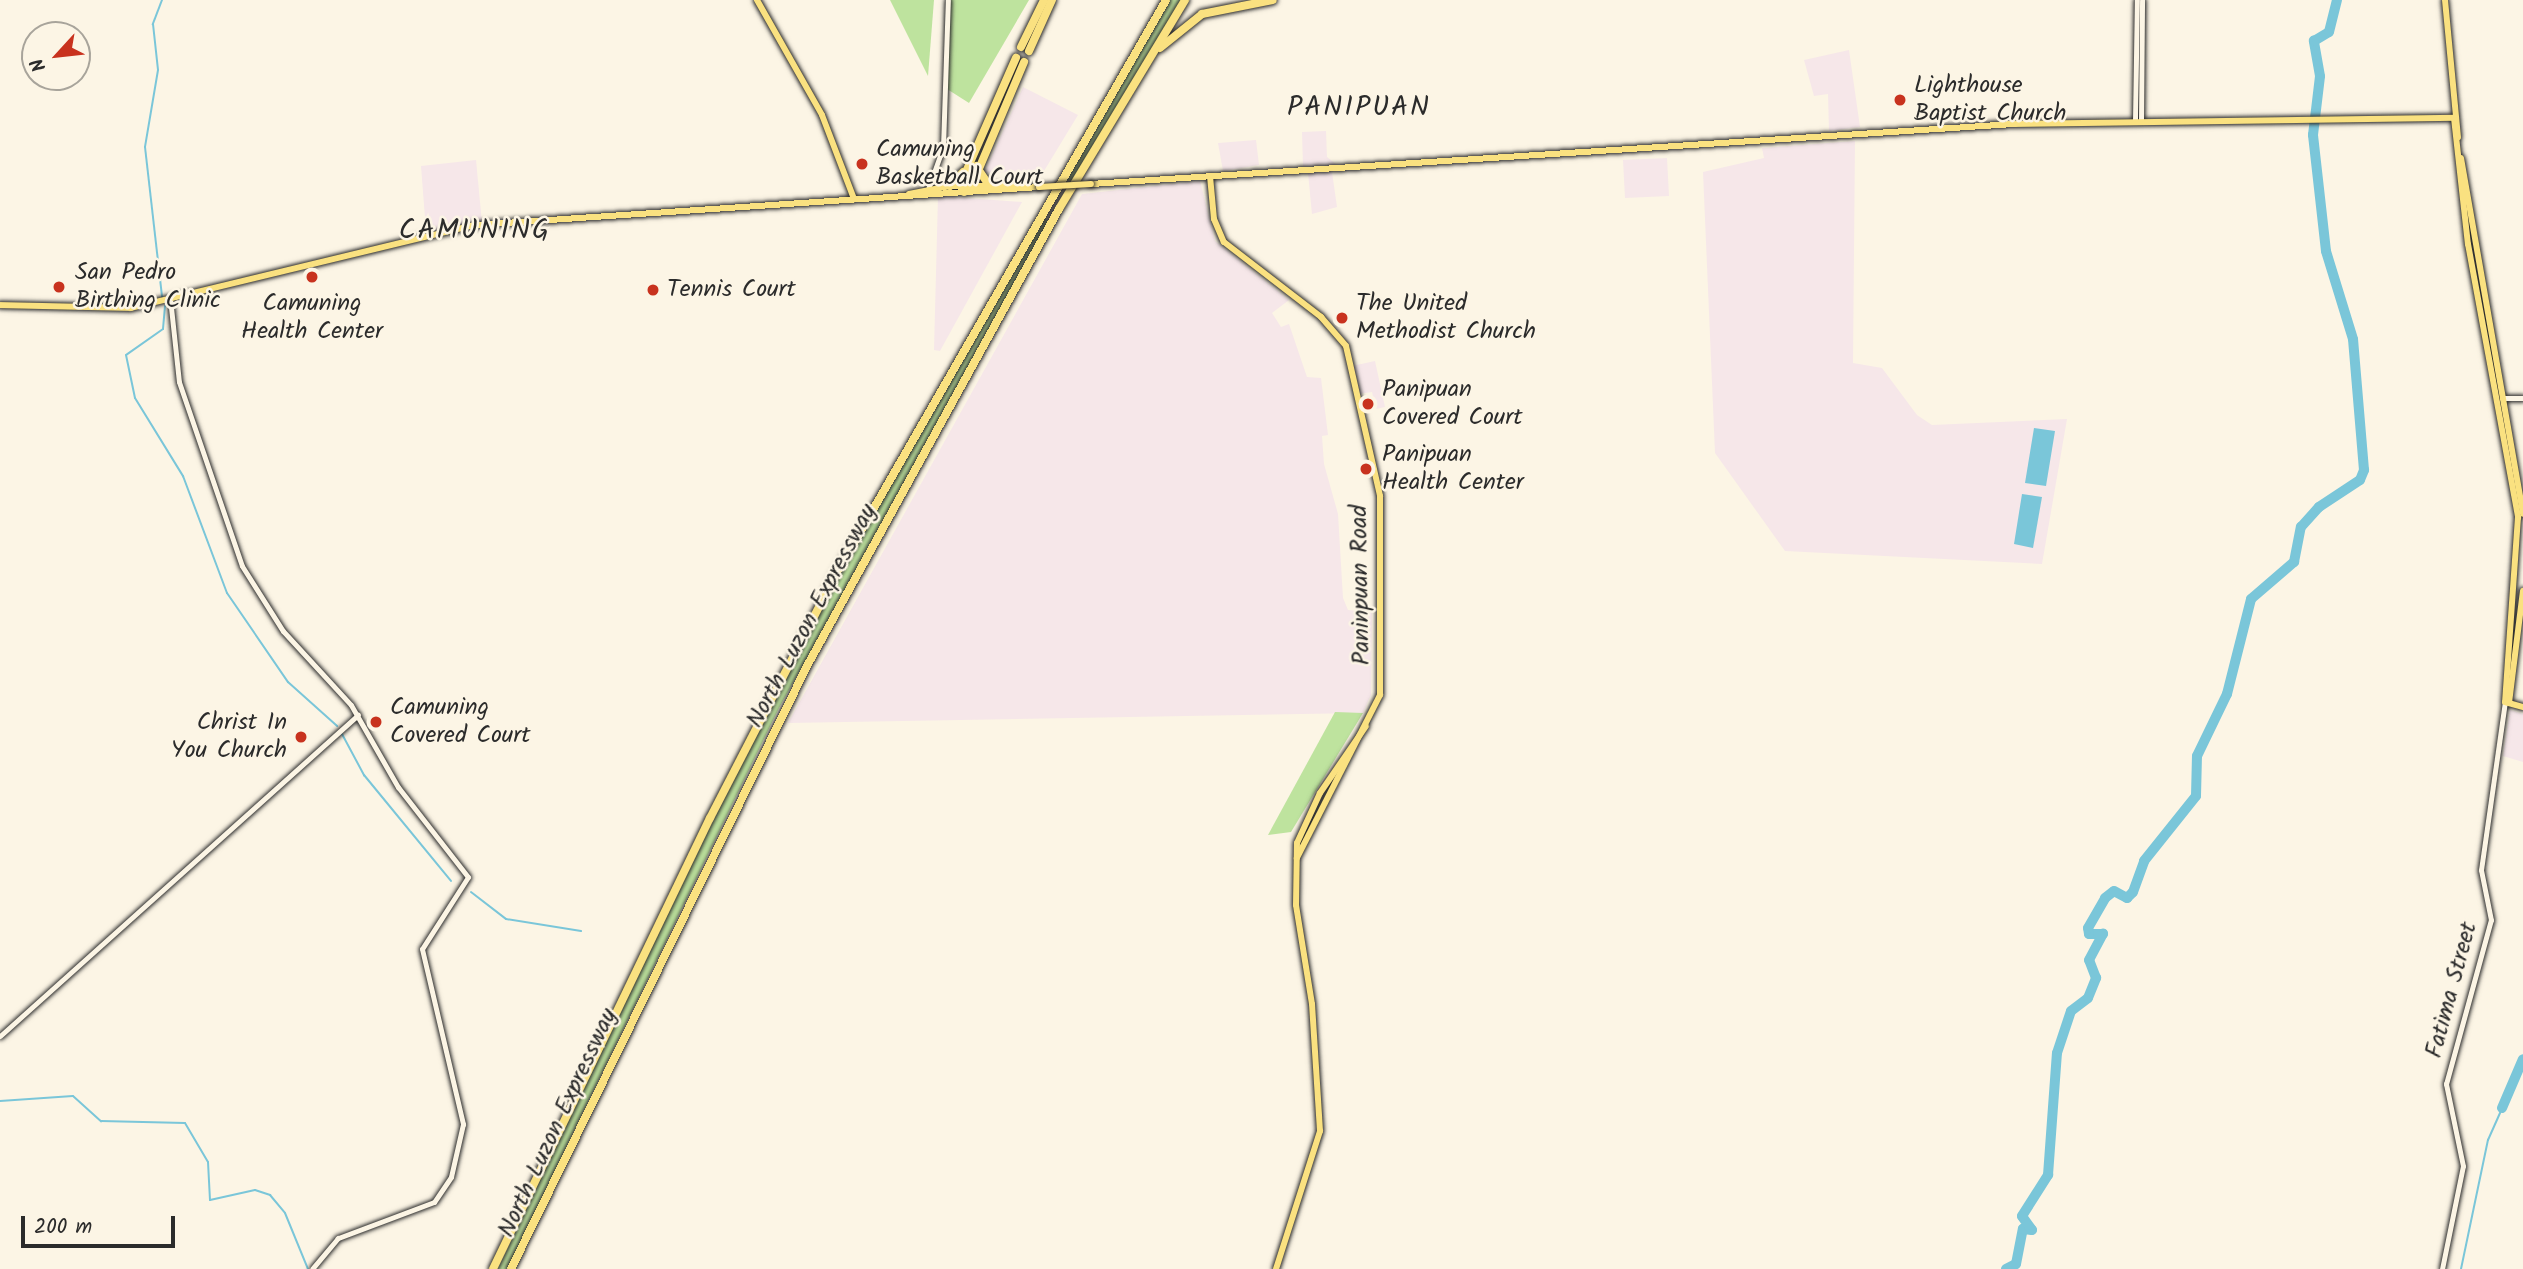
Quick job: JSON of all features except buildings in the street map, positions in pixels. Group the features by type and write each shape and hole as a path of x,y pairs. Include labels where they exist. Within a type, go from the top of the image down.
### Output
{"highway":[{"path":"1044,0 1025,49 1052,0"},
{"name":"North Luzon Expressway","path":"493,1269 691,855 836,574 1166,0"},
{"name":"North Luzon Expressway","path":"511,1269 800,678 1146,63 1185,0"},
{"path":"1234,0 1259,6"},
{"path":"1146,63 1194,18 1259,6 1273,0"},
{"path":"967,188 973,164 1020,60"},
{"path":"973,164 988,184"},
{"path":"950,186 973,164"}],"main road":[{"path":"757,0 822,115 854,199"},
{"path":"2445,0 2454,118 2471,244 2523,514"},
{"path":"0,305 111,309 170,298 467,226 908,195 967,188 1039,187 2138,121 2296,117 2454,118"},
{"name":"Paninpuan Road","path":"1210,176 1214,219 1224,242 1328,323 1350,358 1381,509 1380,695 1373,720 1325,795 1297,858 1296,905 1312,1004 1320,1131 1276,1269"},
{"path":"927,192 950,186 967,188 988,184 1039,187"},
{"path":"2499,398 2518,531 2507,702"},
{"path":"2507,702 2523,592"},
{"path":"2507,702 2523,707"}],"street":[{"path":"927,192 943,147 948,0"},
{"path":"2138,121 2140,0"},
{"path":"170,298 178,382 237,555 283,631 358,715 398,787 468,877 422,949 429,999 460,1105 462,1139 451,1177 434,1202 338,1238 312,1269"},
{"path":"2499,398 2523,398"},
{"name":"Fatima Street","path":"2442,1269 2463,1166 2446,1084 2491,920 2481,870 2507,702"},
{"path":"0,1036 358,715"}],"shaded area":[{"path":"1849,50 1860,127 1829,131 1828,94 1814,96 1804,60"},
{"path":"1023,87 1078,115 1044,171 984,173"},
{"path":"1326,131 1327,157 1337,165 1303,166 1302,132"},
{"path":"1256,140 1259,165 1223,171 1218,143"},
{"path":"1855,141 1853,363 1882,368 1917,415 1932,425 2067,419 2042,564 1785,551 1715,453 1703,172 1764,158 1762,148"},
{"path":"1667,158 1669,196 1625,198 1623,160"},
{"path":"476,160 482,223 426,231 421,166"},
{"path":"1332,172 1337,207 1312,214 1308,173"},
{"path":"1200,181 1215,241 1289,300 1272,313 1281,327 1289,324 1307,377 1321,378 1328,435 1322,436 1324,464 1338,514 1343,598 1348,610 1372,612 1371,695 1363,713 788,723 1082,194"},
{"path":"938,196 1022,202 940,351 934,350"},
{"path":"1375,361 1385,407 1376,409 1372,392 1358,394 1352,366"},
{"path":"2510,710 2523,714 2523,762 2503,756"}],"green space":[{"path":"890,0 934,0 928,76"},
{"path":"950,0 1029,0 969,103 947,89"},
{"path":"1169,0 1182,0 1073,180 1060,181"},
{"path":"1044,216 1048,222 779,708 507,1269 498,1269 678,889 841,572"},
{"path":"1335,712 1363,713 1291,832 1268,835"}],"water":[{"path":"2034,428 2055,431 2046,486 2025,483"},
{"path":"2022,494 2042,497 2033,548 2014,544"}],"waterway":[{"path":"162,0 153,24 158,70 145,147 162,297"},
{"path":"2006,1269 2016,1264 2023,1229 2032,1230 2022,1216 2048,1175 2057,1053 2071,1011 2088,998 2096,978 2089,960 2103,934 2089,934 2088,928 2105,898 2114,891 2127,898 2133,892 2144,861 2196,796 2197,756 2227,694 2251,599 2294,562 2301,527 2319,507 2360,480 2364,470 2353,339 2326,251 2313,135 2320,76 2314,41 2329,32 2337,0"},
{"path":"165,306 163,329 126,355 135,398 183,476 227,593 288,682 337,726"},
{"path":"342,734 364,775 451,881"},
{"path":"471,892 506,919 581,931"},
{"path":"2502,1108 2523,1059"},
{"path":"0,1101 73,1096 101,1121 185,1123 208,1162 210,1200 255,1190 270,1195 285,1213 308,1269"},
{"path":"2461,1269 2488,1140 2502,1108"}],"place":[{"name":"Lighthouse Baptist Church","path":"1900,100"},
{"name":"Camuning Basketball Court","path":"862,164"},
{"name":"Camuning Health Center","path":"312,277"},
{"name":"San Pedro Birthing Clinic","path":"59,287"},
{"name":"Tennis Court","path":"653,290"},
{"name":"The United Methodist Church","path":"1342,318"},
{"name":"Panipuan Covered Court","path":"1368,404"},
{"name":"Panipuan Health Center","path":"1366,469"},
{"name":"Camuning Covered Court","path":"376,722"},
{"name":"Christ In You Church","path":"301,737"}],"district":[{"name":"PANIPUAN","path":"1359,108"},
{"name":"CAMUNING","path":"475,231"}]}
